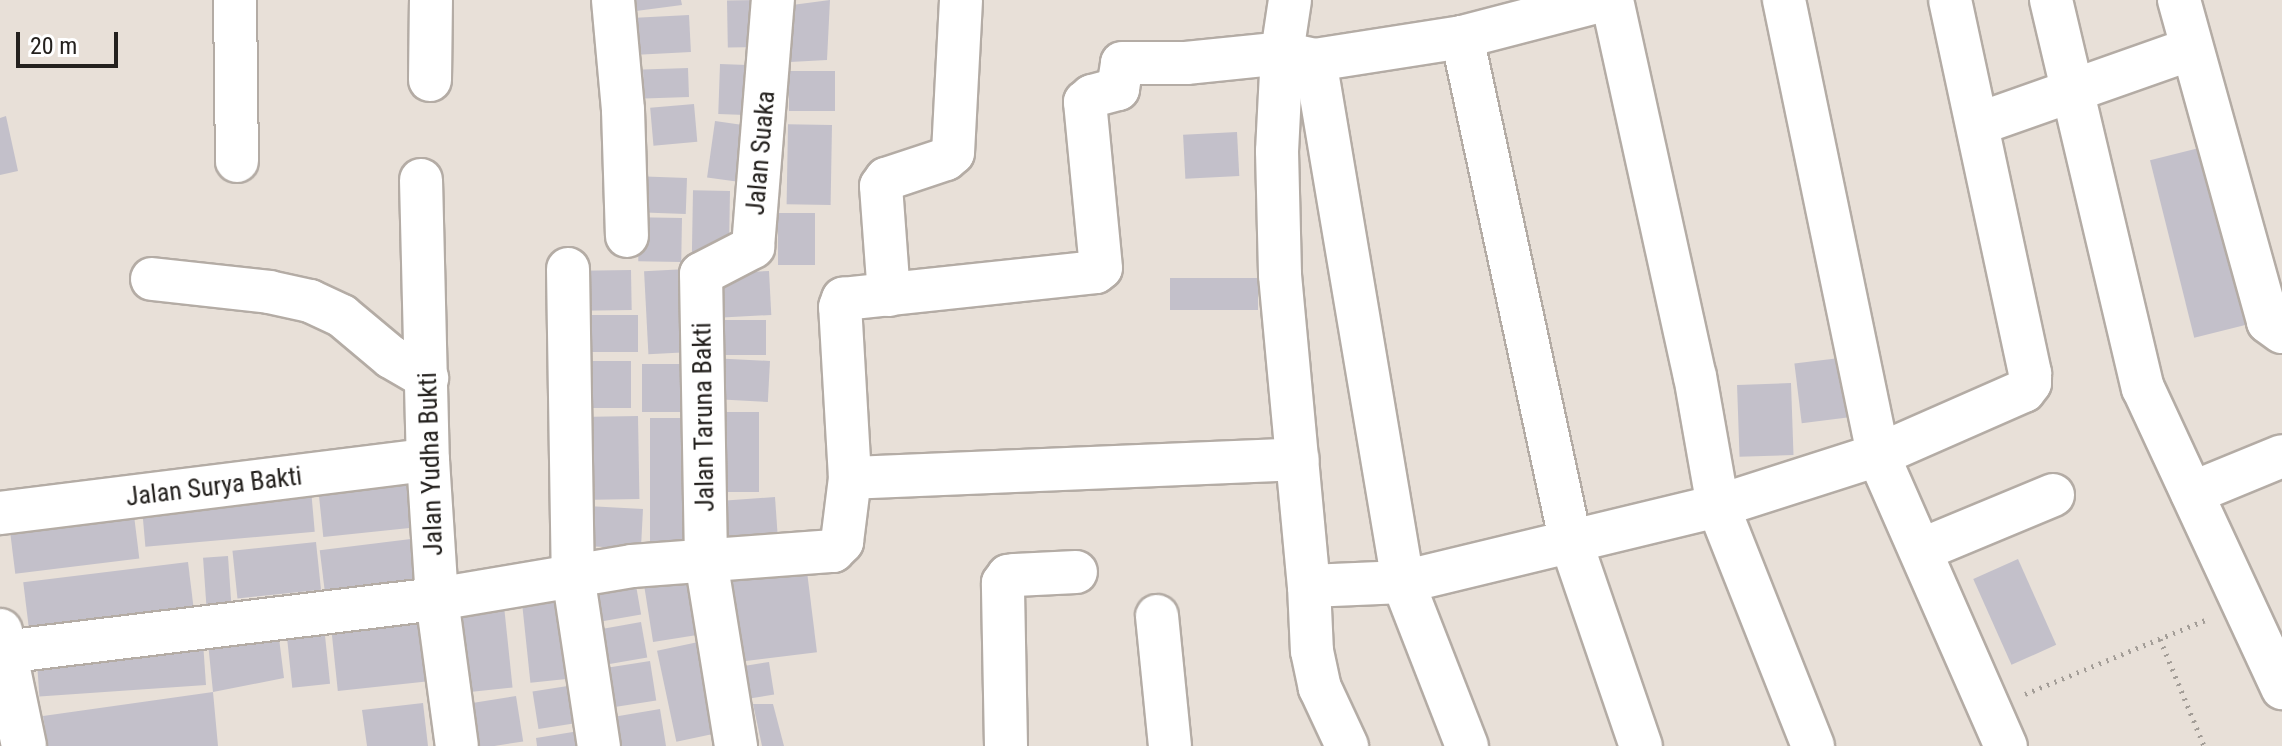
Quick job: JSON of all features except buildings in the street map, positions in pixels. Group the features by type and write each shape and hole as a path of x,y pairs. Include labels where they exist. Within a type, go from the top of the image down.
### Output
{"main road":[{"path":"2,641 24,746"}],"street":[{"path":"235,0 237,161"},
{"path":"430,80 431,0"},
{"path":"613,0 623,110 627,236"},
{"name":"Jalan Suaka","path":"701,274 753,247 773,0"},
{"path":"889,295 881,186 886,179 946,159 953,153 961,0"},
{"path":"1290,0 1298,57 1403,582 1467,746"},
{"path":"2,641 437,599 573,575 706,560 833,551 842,542 850,478 840,307 843,299 1096,272 1103,264 1085,102 1088,98 1118,89 1119,67 1125,62 1186,63 1298,57 1462,37 1604,0"},
{"path":"1612,0 1695,376 1718,506 1813,746"},
{"path":"1784,0 1878,455 2006,746"},
{"path":"1309,586 1403,582 1570,539 1718,506 1878,455 2014,398 2030,383 1950,0"},
{"path":"2051,0 2075,90 2143,388 2282,688"},
{"path":"2179,0 2268,322 2282,332"},
{"path":"1462,37 1570,539 1641,746"},
{"path":"1978,124 2191,49"},
{"path":"1298,57 1277,151 1280,275 1309,586 1312,651 1332,742"},
{"name":"Jalan Yudha Bukti","path":"421,180 428,460 437,599 457,746"},
{"path":"568,269 573,575 599,746"},
{"name":"Jalan Taruna Bakti","path":"701,274 706,560 736,746"},
{"path":"152,279 269,292 310,301 342,316 391,357 427,378"},
{"path":"2192,493 2282,456"},
{"path":"850,478 1298,459"},
{"name":"Jalan Surya Bakti","path":"0,513 428,460"},
{"path":"1921,550 2053,495"},
{"path":"1006,746 1003,583 1008,576 1076,572"},
{"path":"1157,616 1170,746"}],"path":[{"path":"1990,708 2244,605"},
{"path":"2160,639 2204,746"}]}
